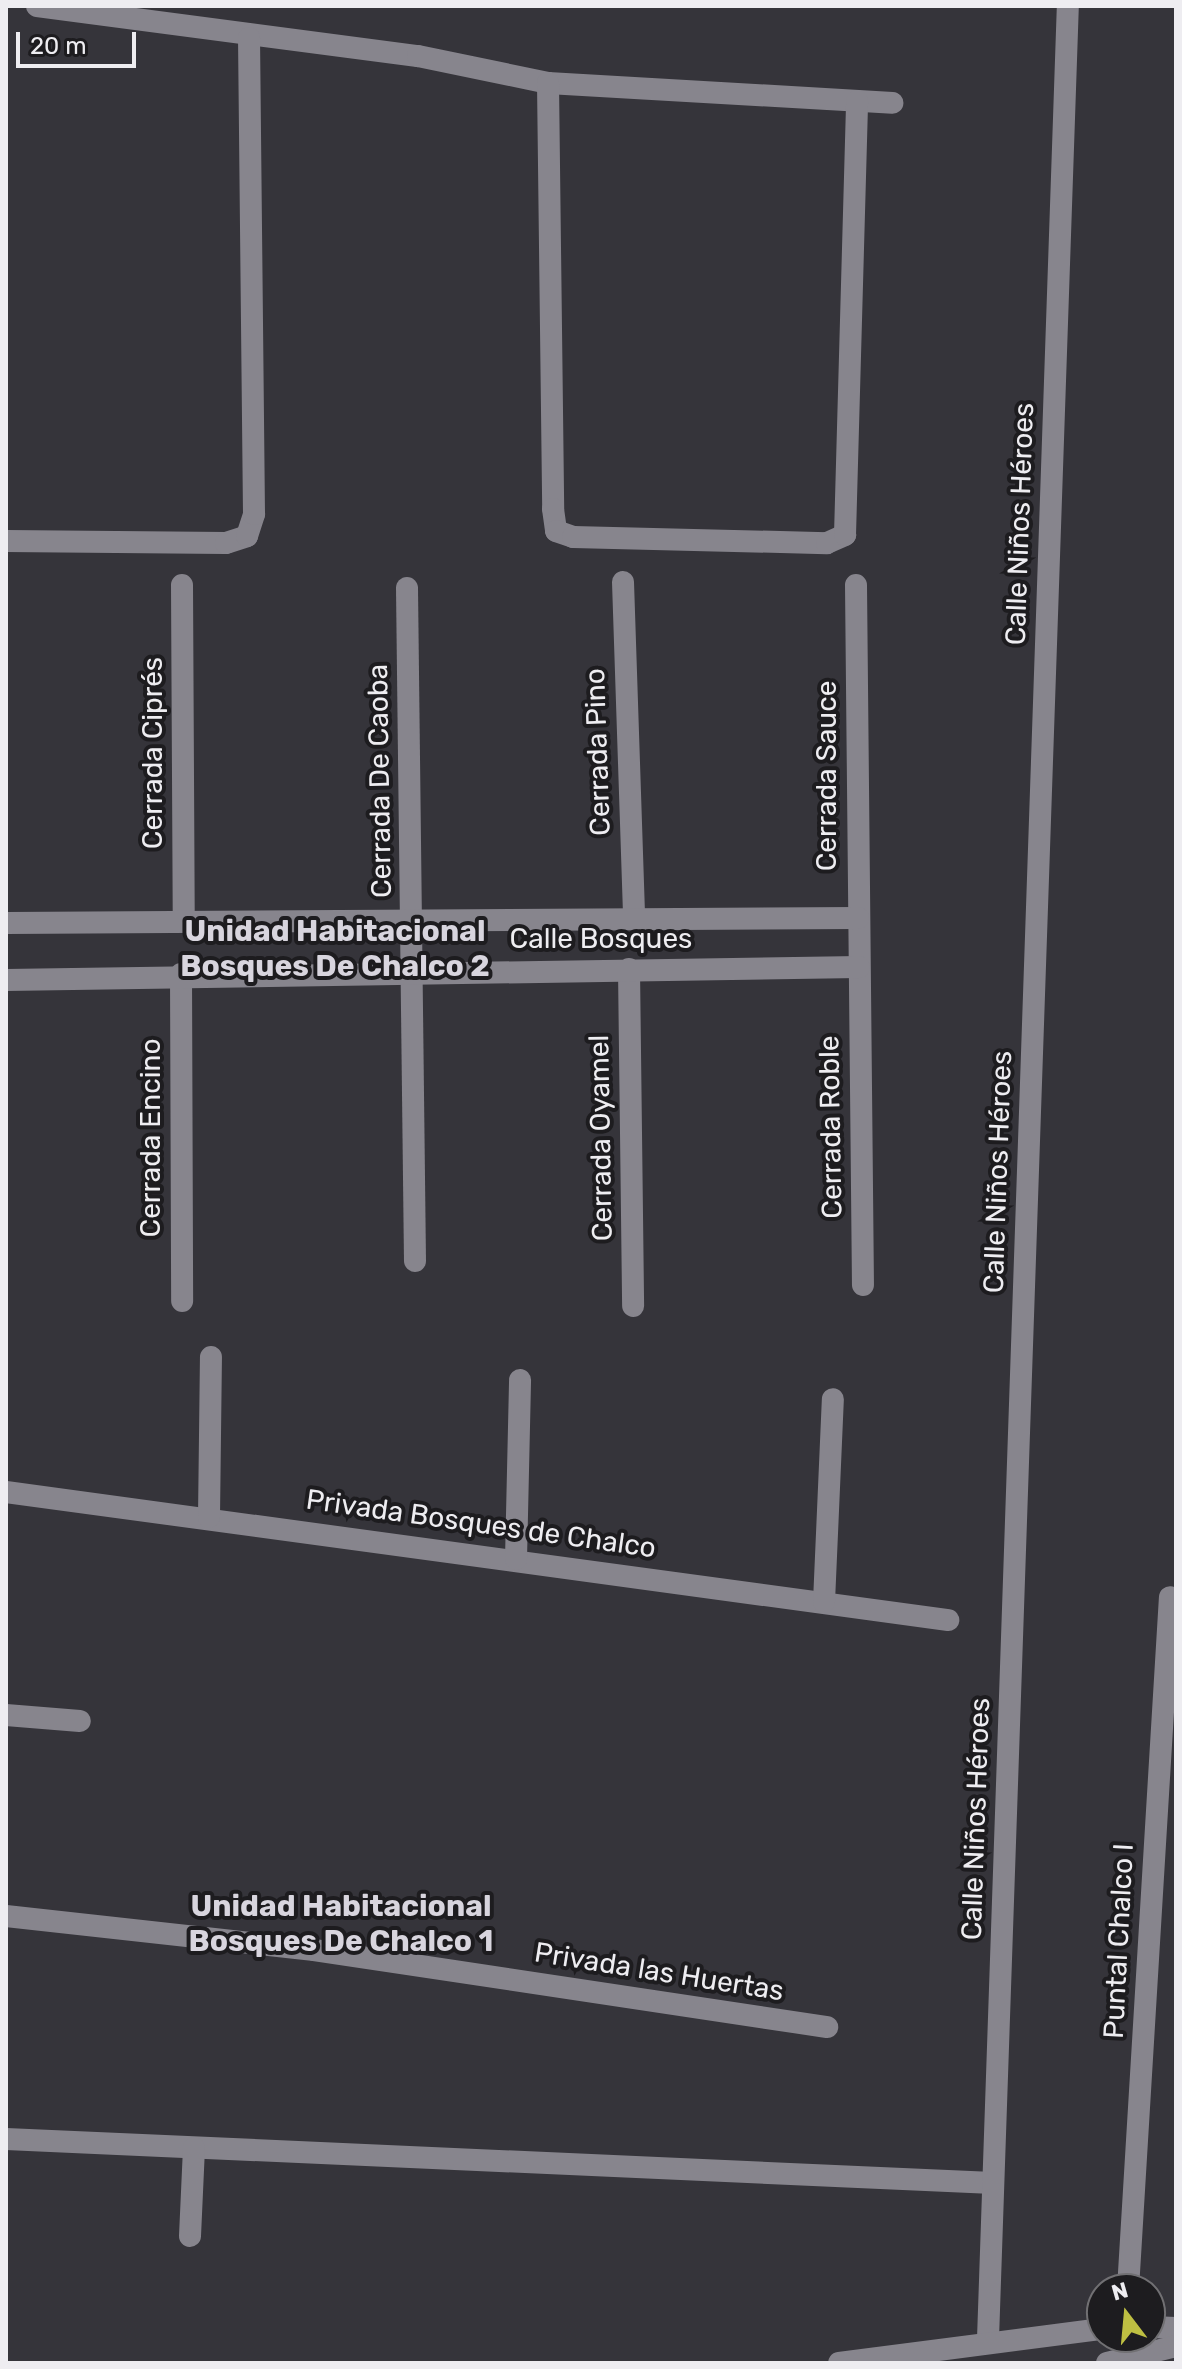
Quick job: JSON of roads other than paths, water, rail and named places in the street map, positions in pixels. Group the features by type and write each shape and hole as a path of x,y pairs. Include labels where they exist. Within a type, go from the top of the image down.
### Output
{"street":[{"path":"37,6 249,38 418,56 548,83 892,103"},
{"name":"Calle Niños Héroes","path":"988,2339 1068,6"},
{"path":"6,541 226,543 247,536 254,514 249,38"},
{"path":"548,83 553,509 556,531 573,537 827,543 845,535 857,101"},
{"name":"Cerrada Pino","path":"623,582 634,919"},
{"name":"Cerrada Ciprés","path":"182,585 184,921"},
{"name":"Cerrada Sauce","path":"856,585 859,967"},
{"name":"Cerrada De Caoba","path":"407,588 415,1261"},
{"name":"Calle Bosques","path":"6,923 858,918"},
{"name":"Calle Bosques","path":"6,980 412,970 859,967"},
{"name":"Cerrada Roble","path":"859,967 863,1285"},
{"name":"Cerrada Oyamel","path":"629,969 633,1306"},
{"name":"Cerrada Encino","path":"181,974 182,1301"},
{"path":"209,1517 211,1357"},
{"path":"516,1559 520,1380"},
{"path":"824,1602 833,1399"},
{"name":"Privada Bosques de Chalco","path":"6,1492 209,1517 948,1620"},
{"name":"Puntal Chalco I","path":"1129,2273 1170,1597"},
{"path":"6,1715 80,1721"},
{"name":"Privada las Huertas","path":"6,1916 314,1950 827,2027"},
{"path":"6,2139 993,2183"},
{"path":"190,2236 194,2148"},
{"path":"839,2363 988,2339 1086,2330"},
{"path":"1116,2361 1176,2346"}],"district":[{"name":"Unidad Habitacional Bosques De Chalco 2","path":"335,948"},
{"name":"Unidad Habitacional Bosques De Chalco 1","path":"341,1923"}]}
